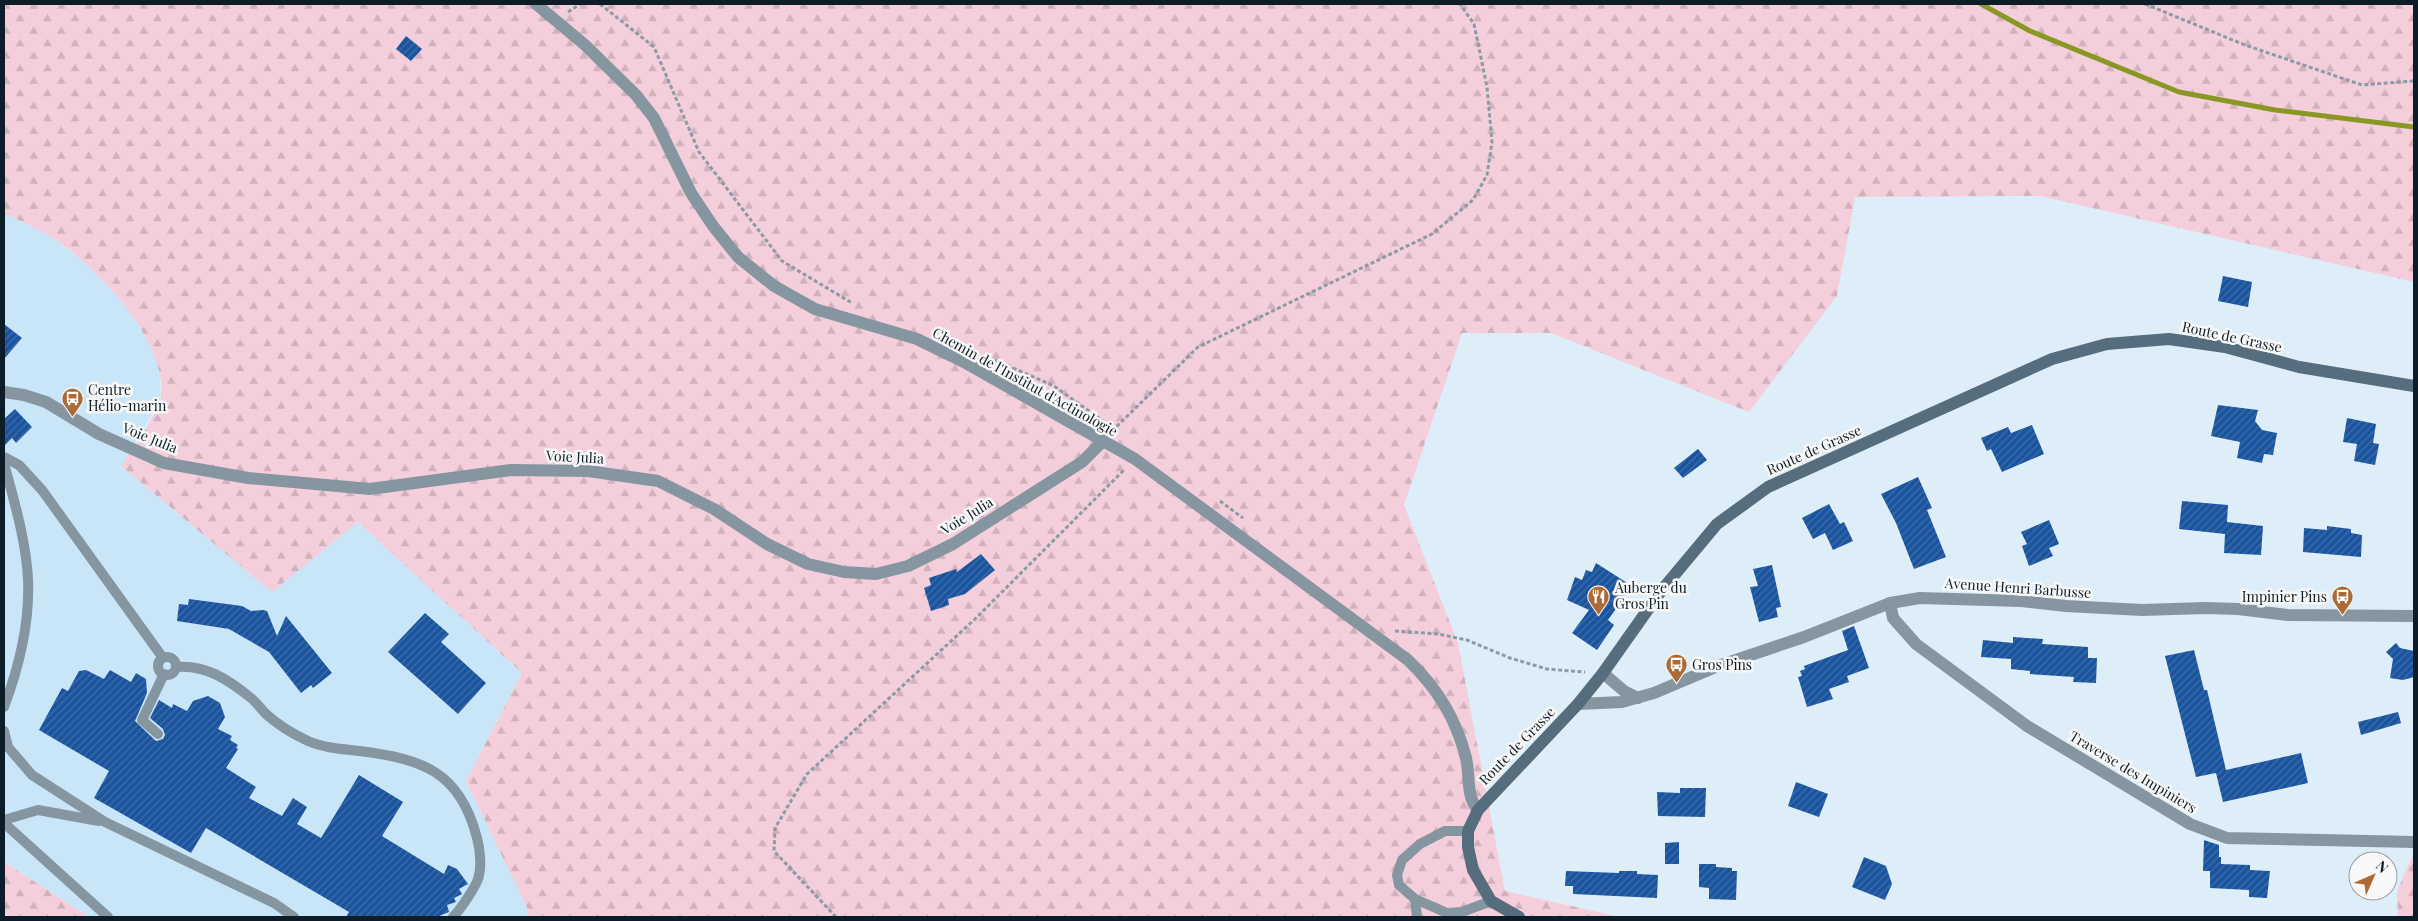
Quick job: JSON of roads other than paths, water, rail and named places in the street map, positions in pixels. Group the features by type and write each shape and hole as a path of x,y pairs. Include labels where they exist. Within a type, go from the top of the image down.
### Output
{"main road":[{"name":"Route de Grasse","path":"1491,901 1473,870 1468,847 1468,831 1478,810 1578,704 1603,673 1661,591 1717,524 1768,487 2052,359 2107,344 2169,339 2225,347 2299,367 2414,386"},
{"path":"1491,901 1519,917"}],"street":[{"name":"Chemin de l'Institut d'Actinologie","path":"536,4 585,45 636,95 654,118 691,193 713,226 738,257 774,286 815,310 917,339 964,362 1135,459 1408,660 1441,697 1458,730 1466,760 1472,800 1478,810"},
{"name":"Voie Julia","path":"4,392 24,395 46,402 99,434 164,463 248,478 370,489 511,470 588,471 658,481 714,509 767,544 808,564 844,572 876,574 908,566 953,544 1082,462 1102,442"},
{"name":"Avenue Henri Barbusse","path":"1578,704 1622,702 1638,698 1890,603 1920,598 2142,610 2205,608 2238,609 2288,615 2414,616"},
{"name":"Traverse des Impiniers","path":"1890,603 1893,618 1916,644 2019,720 2190,824 2226,838 2414,842"},
{"path":"1603,673 1624,691 1638,698"}],"lane":[{"path":"4,457 19,465 42,490 163,658 173,659 176,668"},
{"path":"4,463 18,515 28,579 26,624 4,707"},
{"path":"163,658 158,667 164,674 171,674 176,668 187,666 205,669 232,684 252,699 267,715 307,740 324,746 396,756 420,763 440,774 455,790 472,817 480,848 478,879 453,917"},
{"path":"158,734 142,720 164,674"},
{"path":"4,731 8,747 32,775 105,822 274,903 294,917"},
{"path":"105,822 38,810 4,821 108,917"},
{"path":"1468,831 1445,831 1420,844 1402,860 1397,874 1399,884 1415,899 1447,914 1462,912 1491,901"},
{"path":"1415,899 1417,917"}],"waterway":[{"path":"1981,4 2030,31 2179,92 2275,110 2414,127"}],"place":[{"name":"Centre Hélio-marin","path":"72,417"},
{"name":"Auberge du Gros Pin","path":"1599,615"},
{"name":"Impinier Pins","path":"2343,616"},
{"name":"Gros Pins","path":"1676,684"}]}
